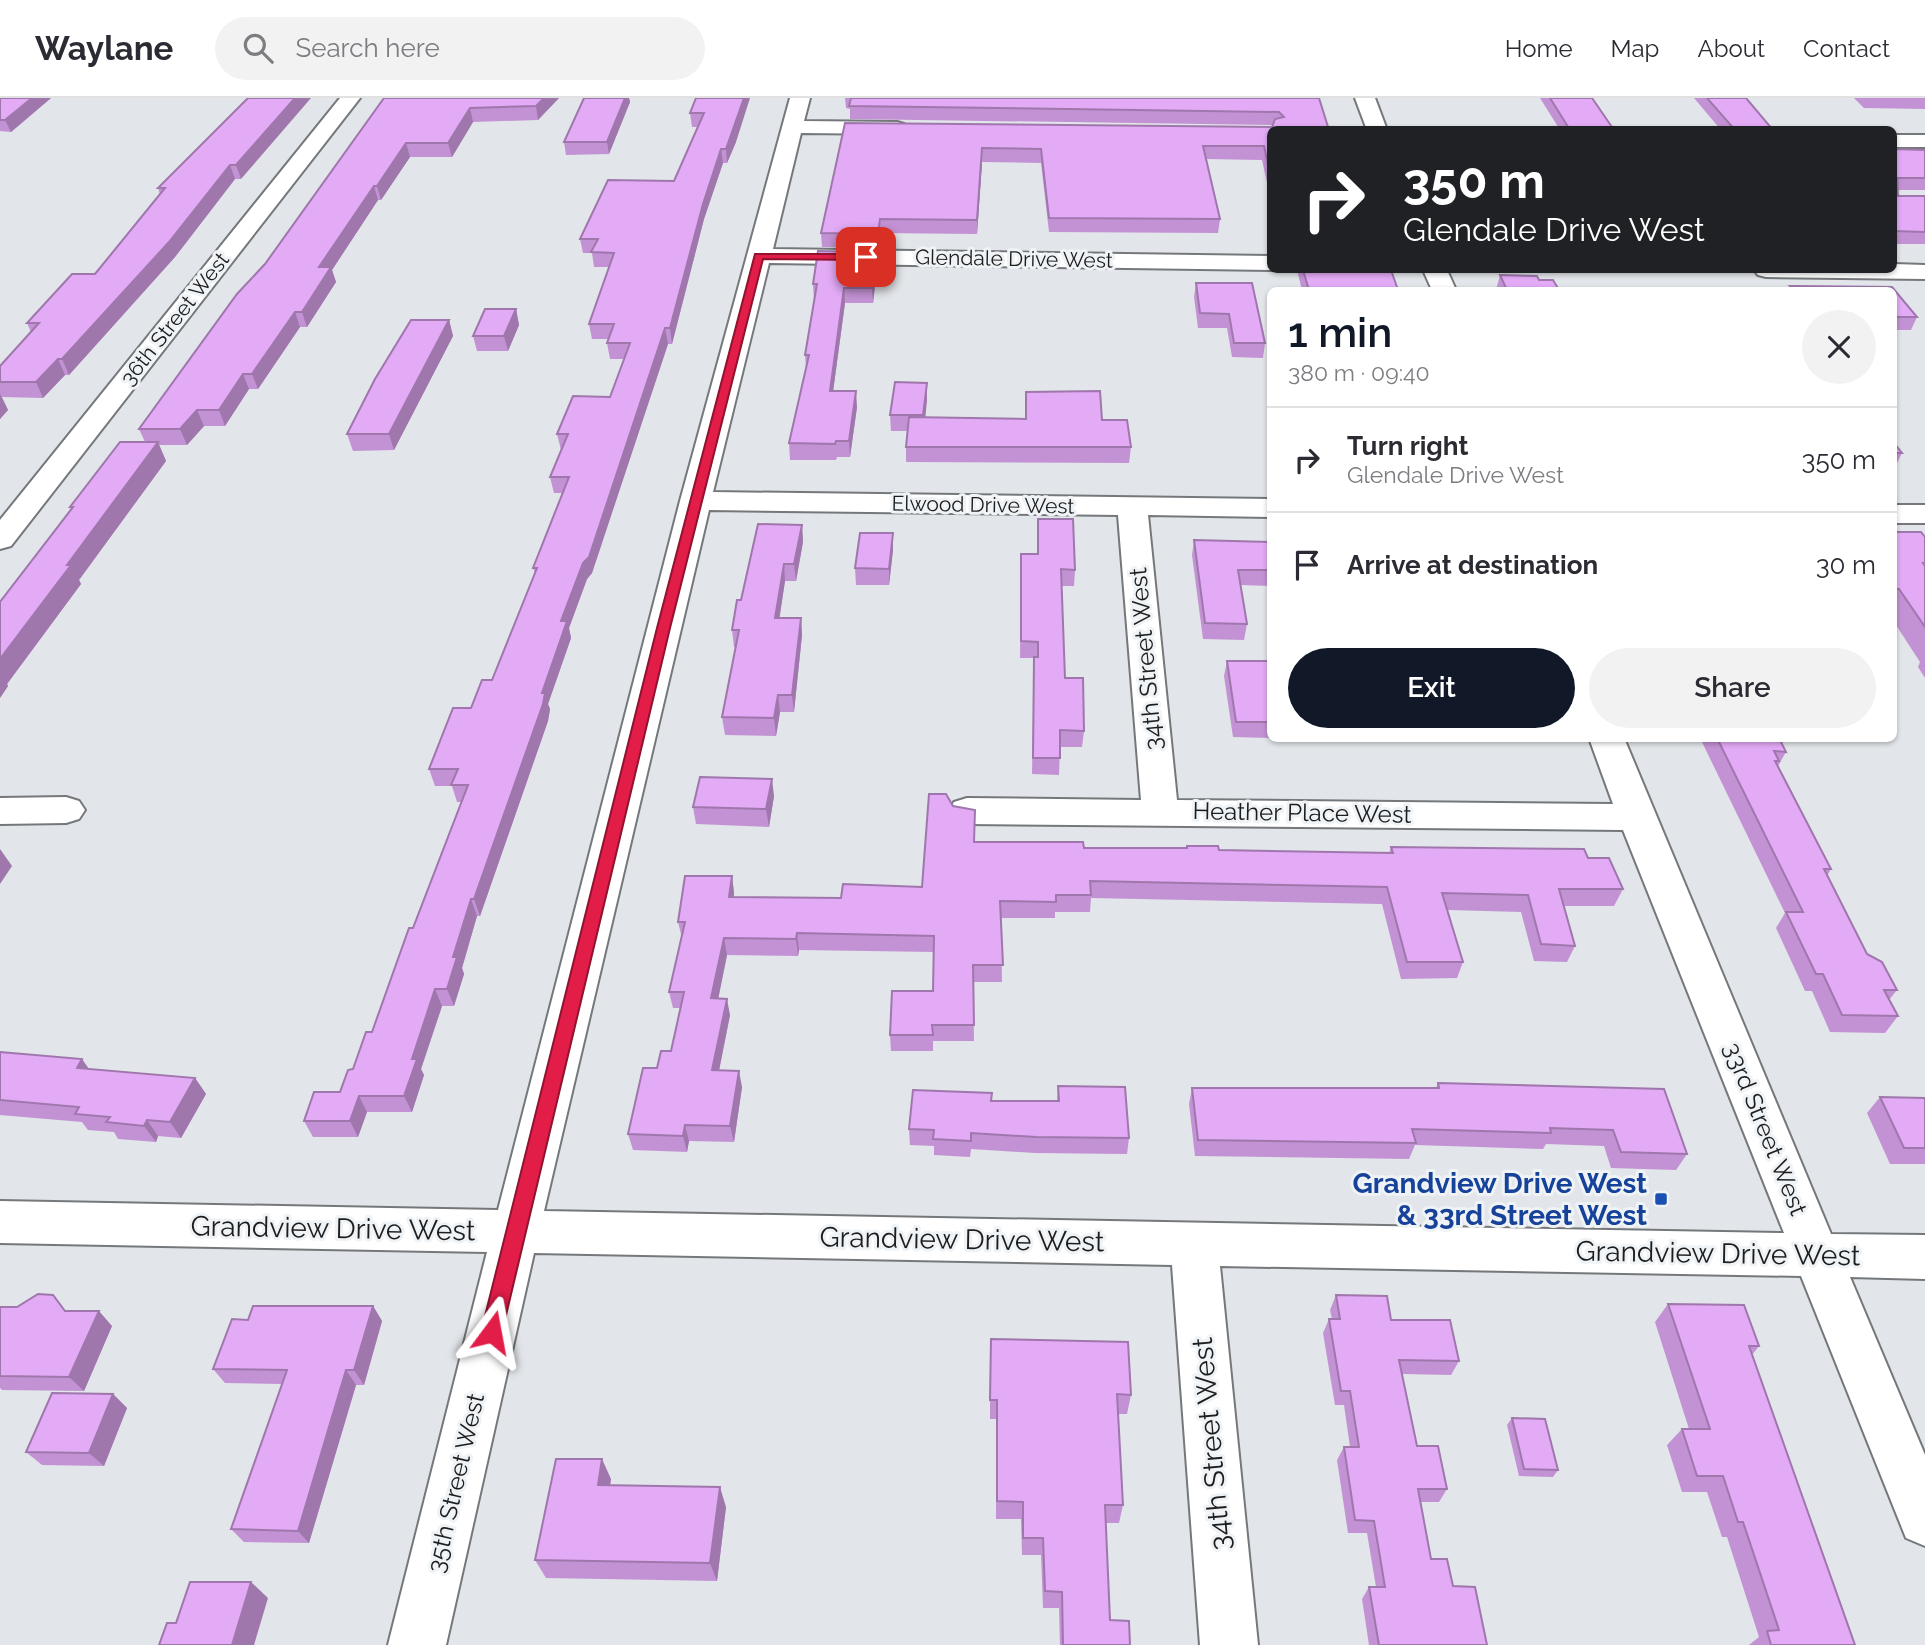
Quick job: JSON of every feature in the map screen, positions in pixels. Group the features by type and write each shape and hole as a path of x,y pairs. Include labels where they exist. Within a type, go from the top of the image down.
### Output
{"street":[{"name":"36th Street West","path":"0,540 350,98"},
{"path":"1365,98 1376,126"},
{"path":"795,112 914,128"},
{"name":"35th Street West","path":"417,1645 695,501 795,112"},
{"path":"1897,141 1925,141"},
{"name":"Glendale Drive West","path":"758,256 1267,263"},
{"path":"1897,272 1925,272"},
{"name":"Elwood Drive West","path":"695,501 1267,508"},
{"name":"34th Street West","path":"1132,507 1160,811"},
{"path":"1897,514 1925,514"},
{"name":"33rd Street West","path":"1608,742 1925,1519"},
{"path":"0,811 66,810"},
{"name":"Heather Place West","path":"967,811 1636,817"},
{"name":"Grandview Drive West","path":"0,1222 1925,1257"},
{"name":"34th Street West","path":"1194,1244 1229,1645"}],"building":[{"path":"0,98 32,98 5,120 0,120"},
{"path":"248,98 295,98 236,165 230,165 169,242 62,359 58,359 36,382 0,382 0,366 39,323 27,323 72,274 95,274 165,188 158,188"},
{"path":"384,98 544,98 536,106 470,108 448,143 406,143 319,267 331,267 302,312 295,312 252,374 243,374 219,410 197,410 180,429 139,429 237,294 265,264"},
{"path":"584,98 625,98 607,142 564,142"},
{"path":"696,98 744,98 726,149 721,149 703,204 670,328 665,328 589,557 583,563 561,621 567,621 542,693 545,693 543,704 474,899 471,899 453,957 457,957 447,989 435,989 412,1059 417,1059 404,1096 359,1096 350,1121 304,1121 314,1092 340,1092 348,1070 353,1069 366,1032 372,1032 409,928 413,928 468,785 451,785 458,769 429,769 453,708 471,708 482,680 492,680 537,568 533,568 569,477 550,477 568,434 557,434 573,396 610,397 630,343 607,343 614,324 589,324 614,253 591,252 598,239 580,239 608,180 674,181 704,113 690,113"},
{"path":"851,98 1319,98 1328,126 1272,126 1275,119 1284,117 1279,112 849,106"},
{"path":"1550,98 1592,98 1611,126 1568,126"},
{"path":"1707,98 1746,98 1770,126 1732,126"},
{"path":"845,123 1267,127 1267,160 1264,146 1203,146 1220,219 1049,218 1041,149 982,148 977,220 880,219 878,234 821,233"},
{"path":"1897,149 1925,150 1925,178 1897,178"},
{"path":"1897,178 1898,196 1925,196 1925,232 1897,231"},
{"path":"818,251 876,252 872,288 844,288 830,391 856,391 849,441 836,441 835,444 789,443 809,355 805,355 817,284 813,284"},
{"path":"1304,273 1392,273 1397,287 1308,287"},
{"path":"1500,275 1537,276 1539,280 1553,280 1557,287 1506,287"},
{"path":"1196,283 1252,283 1265,343 1234,343 1229,314 1200,313"},
{"path":"1790,286 1892,287 1791,287"},
{"path":"1897,293 1917,317 1897,317"},
{"path":"485,309 516,309 504,336 473,336"},
{"path":"411,320 449,320 389,434 347,434 375,379"},
{"path":"895,382 927,383 923,415 890,415"},
{"path":"1100,391 1102,420 1127,420 1131,447 906,447 909,417 1026,419 1026,392"},
{"path":"120,442 158,442 0,659 0,602"},
{"path":"1038,519 1073,519 1075,570 1061,569 1065,678 1083,678 1084,731 1060,730 1060,758 1033,758 1034,657 1038,657 1038,642 1021,641 1021,554 1038,554"},
{"path":"758,524 802,525 794,564 784,564 775,618 801,618 792,695 778,695 774,718 722,717 739,630 732,630 737,600 741,600"},
{"path":"1897,532 1921,532 1925,537 1925,627 1899,589"},
{"path":"860,533 893,533 889,569 855,568"},
{"path":"1194,540 1267,542 1267,570 1238,570 1247,624 1205,623"},
{"path":"1227,661 1267,661 1267,722 1236,722"},
{"path":"1719,742 1781,742 1786,752 1774,751 1779,761 1775,761 1831,869 1824,869 1867,954 1882,962 1897,990 1884,990 1898,1016 1842,1015 1823,974 1816,974 1786,912 1803,912"},
{"path":"700,777 772,779 766,809 693,807"},
{"path":"929,794 946,794 953,806 975,810 974,842 1083,842 1084,848 1218,846 1219,850 1393,853 1391,847 1584,849 1588,858 1609,858 1623,889 1559,889 1575,946 1541,944 1528,895 1442,893 1463,962 1407,962 1387,887 1090,881 1091,895 1056,895 1056,902 1000,901 1003,965 973,965 974,1025 932,1025 933,1035 890,1035 892,991 933,991 934,936 797,933 796,939 724,938 711,998 727,999 712,1070 739,1071 730,1126 685,1125 683,1136 628,1134 643,1068 657,1068 661,1051 671,1051 684,992 669,992 685,922 678,922 685,876 732,876 729,897 841,898 843,884 922,887"},
{"path":"0,1052 82,1059 77,1068 195,1078 170,1122 147,1120 144,1126 106,1122 110,1117 75,1114 79,1107 0,1100"},
{"path":"1438,1083 1664,1089 1687,1154 1621,1152 1613,1130 1550,1128 1551,1133 1412,1129 1416,1143 1198,1140 1192,1088 1439,1088"},
{"path":"1058,1086 1125,1087 1129,1138 971,1133 971,1141 933,1139 934,1130 909,1129 913,1090 992,1093 991,1101 1059,1101"},
{"path":"1880,1097 1925,1098 1925,1148 1904,1148"},
{"path":"38,1294 53,1295 65,1311 99,1311 69,1377 0,1376 0,1307 17,1307"},
{"path":"1336,1295 1387,1296 1391,1320 1450,1320 1459,1361 1399,1360 1417,1446 1438,1446 1447,1489 1418,1489 1431,1559 1447,1559 1453,1586 1475,1587 1487,1645 1379,1645 1369,1587 1385,1587 1374,1521 1355,1520 1344,1447 1359,1447 1350,1391 1341,1391 1329,1319 1340,1319"},
{"path":"1668,1304 1744,1305 1759,1346 1749,1346 1855,1645 1771,1645 1767,1631 1779,1630 1743,1522 1738,1522 1723,1476 1697,1476 1682,1429 1710,1429"},
{"path":"253,1306 373,1306 354,1370 346,1370 298,1531 231,1529 287,1370 213,1369 232,1319 248,1320"},
{"path":"991,1339 1128,1342 1131,1395 1117,1394 1123,1505 1105,1505 1110,1620 1129,1621 1130,1645 1063,1645 1062,1592 1045,1591 1043,1538 1023,1538 1023,1502 997,1501 997,1400 990,1400"},
{"path":"52,1393 113,1394 89,1453 26,1452"},
{"path":"1512,1418 1545,1419 1558,1470 1524,1469"},
{"path":"556,1459 602,1459 598,1485 720,1487 710,1563 535,1560"},
{"path":"190,1582 251,1582 232,1645 159,1645 167,1623 176,1623"}],"place":[{"name":"Grandview Drive West & 33rd Street West","path":"1661,1199"}],"route":[{"path":"492,1332 695,501 758,256 866,257"}]}
